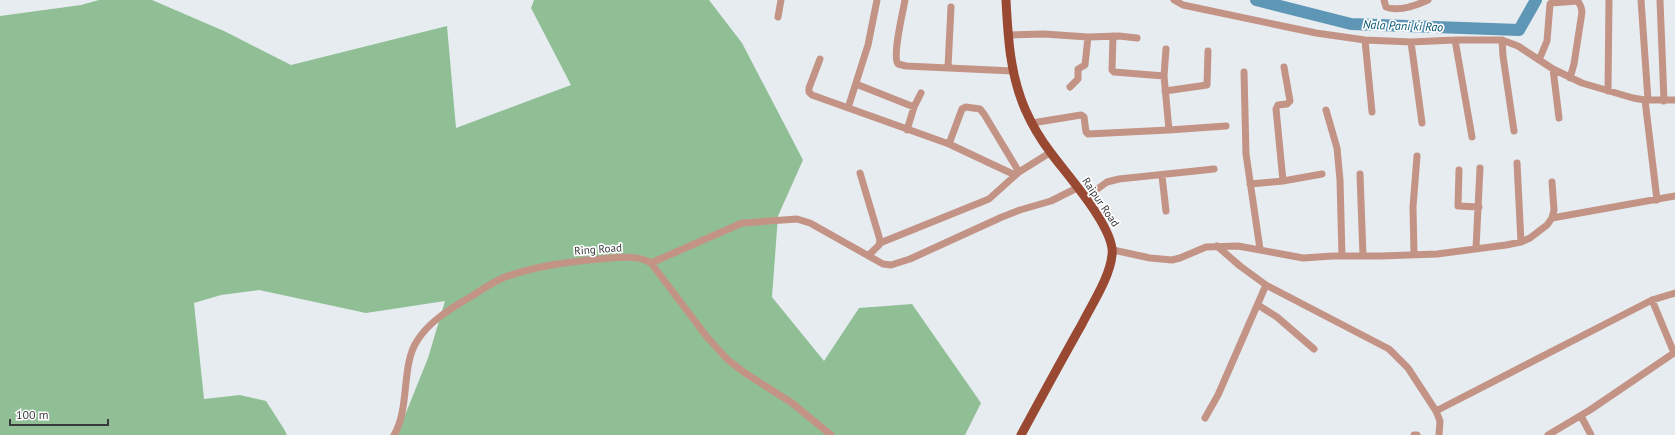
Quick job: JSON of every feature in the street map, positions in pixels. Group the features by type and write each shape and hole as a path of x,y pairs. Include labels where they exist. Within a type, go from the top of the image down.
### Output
{"main road":[{"name":"Raipur Road","path":"1006,0 1008,35 1013,71 1025,109 1032,123 1051,152 1085,198 1108,234 1113,245 1113,250"},
{"path":"1021,435 1097,295 1110,266 1113,250"}],"street":[{"path":"778,17 781,0"},
{"path":"848,108 868,45 877,0"},
{"path":"905,0 896,49 896,61 898,64 906,66 1013,71"},
{"path":"1174,0 1182,5 1316,33 1365,40 1411,42 1502,40 1518,46 1570,78 1608,91 1647,100 1675,100"},
{"path":"1384,0 1386,7 1394,9 1408,7 1428,0"},
{"path":"1608,0 1608,91"},
{"path":"1641,0 1647,100 1657,200"},
{"path":"1660,0 1664,101"},
{"path":"1539,60 1547,41 1550,4 1578,1 1582,12 1574,64 1570,78"},
{"path":"948,67 951,7"},
{"path":"1008,35 1044,34 1137,38"},
{"path":"1114,36 1113,71 1164,76"},
{"path":"1070,87 1078,79 1079,68 1085,65 1088,37"},
{"path":"1365,40 1372,112"},
{"path":"1455,40 1472,137"},
{"path":"1502,40 1514,131"},
{"path":"1411,42 1422,123"},
{"path":"1166,48 1164,76 1169,130"},
{"path":"1165,91 1207,85 1208,51"},
{"path":"820,59 809,88 809,92 812,95 949,144 1017,173"},
{"path":"1283,181 1276,109 1278,105 1287,104 1290,99 1284,67"},
{"path":"1554,69 1559,118"},
{"path":"1244,72 1246,154 1260,249"},
{"path":"856,84 914,107"},
{"path":"907,130 914,107 921,93"},
{"path":"949,144 962,109 978,108 984,114 1017,173"},
{"path":"1326,110 1337,148 1340,180 1342,256"},
{"path":"1032,123 1081,115 1084,117 1086,132 1088,134 1226,126"},
{"path":"869,255 880,243 984,202 996,194 1017,173 1051,152"},
{"path":"1414,255 1413,207 1417,156"},
{"path":"1517,163 1521,242"},
{"path":"1476,248 1480,168"},
{"path":"1085,198 1107,182 1131,177 1162,176 1214,170"},
{"path":"1458,170 1458,206 1479,207"},
{"path":"860,173 880,237 880,243"},
{"path":"1250,184 1283,181 1322,174"},
{"path":"1360,174 1363,256"},
{"path":"1162,176 1166,211"},
{"path":"1113,250 1150,258 1172,260 1202,248 1238,246 1260,249 1295,258 1437,254 1521,242 1538,233 1552,218 1554,210 1552,182"},
{"path":"831,435 792,403 745,373 728,360 707,337 651,263 742,223 797,219 806,220 883,264 898,264 1002,217 1052,201 1077,188"},
{"path":"1552,218 1675,196"},
{"path":"1217,246 1240,266 1266,285 1389,349 1408,368 1436,411 1440,421 1439,435"},
{"name":"Ring Road","path":"394,435 402,414 412,352 416,342 425,330 453,308 486,286 504,278 556,263 623,258 642,259 651,263"},
{"path":"1205,418 1218,395 1266,285"},
{"path":"1436,411 1652,300 1675,294"},
{"path":"1548,435 1581,416 1674,353 1652,300"},
{"path":"1258,305 1277,317 1314,349"},
{"path":"1581,416 1591,435"}],"green space":[{"path":"99,0 152,0 224,31 291,65 447,26 456,128 571,85 531,8 534,0 709,0 742,43 803,160 778,216 772,297 824,361 859,308 912,304 981,403 965,435 397,435 428,358 445,301 366,313 259,290 221,295 194,303 204,399 240,395 266,401 287,435 0,435 0,16 81,5"}],"waterway":[{"name":"Nala Pani ki Rao","path":"1256,0 1351,24 1519,30 1536,0"}]}
